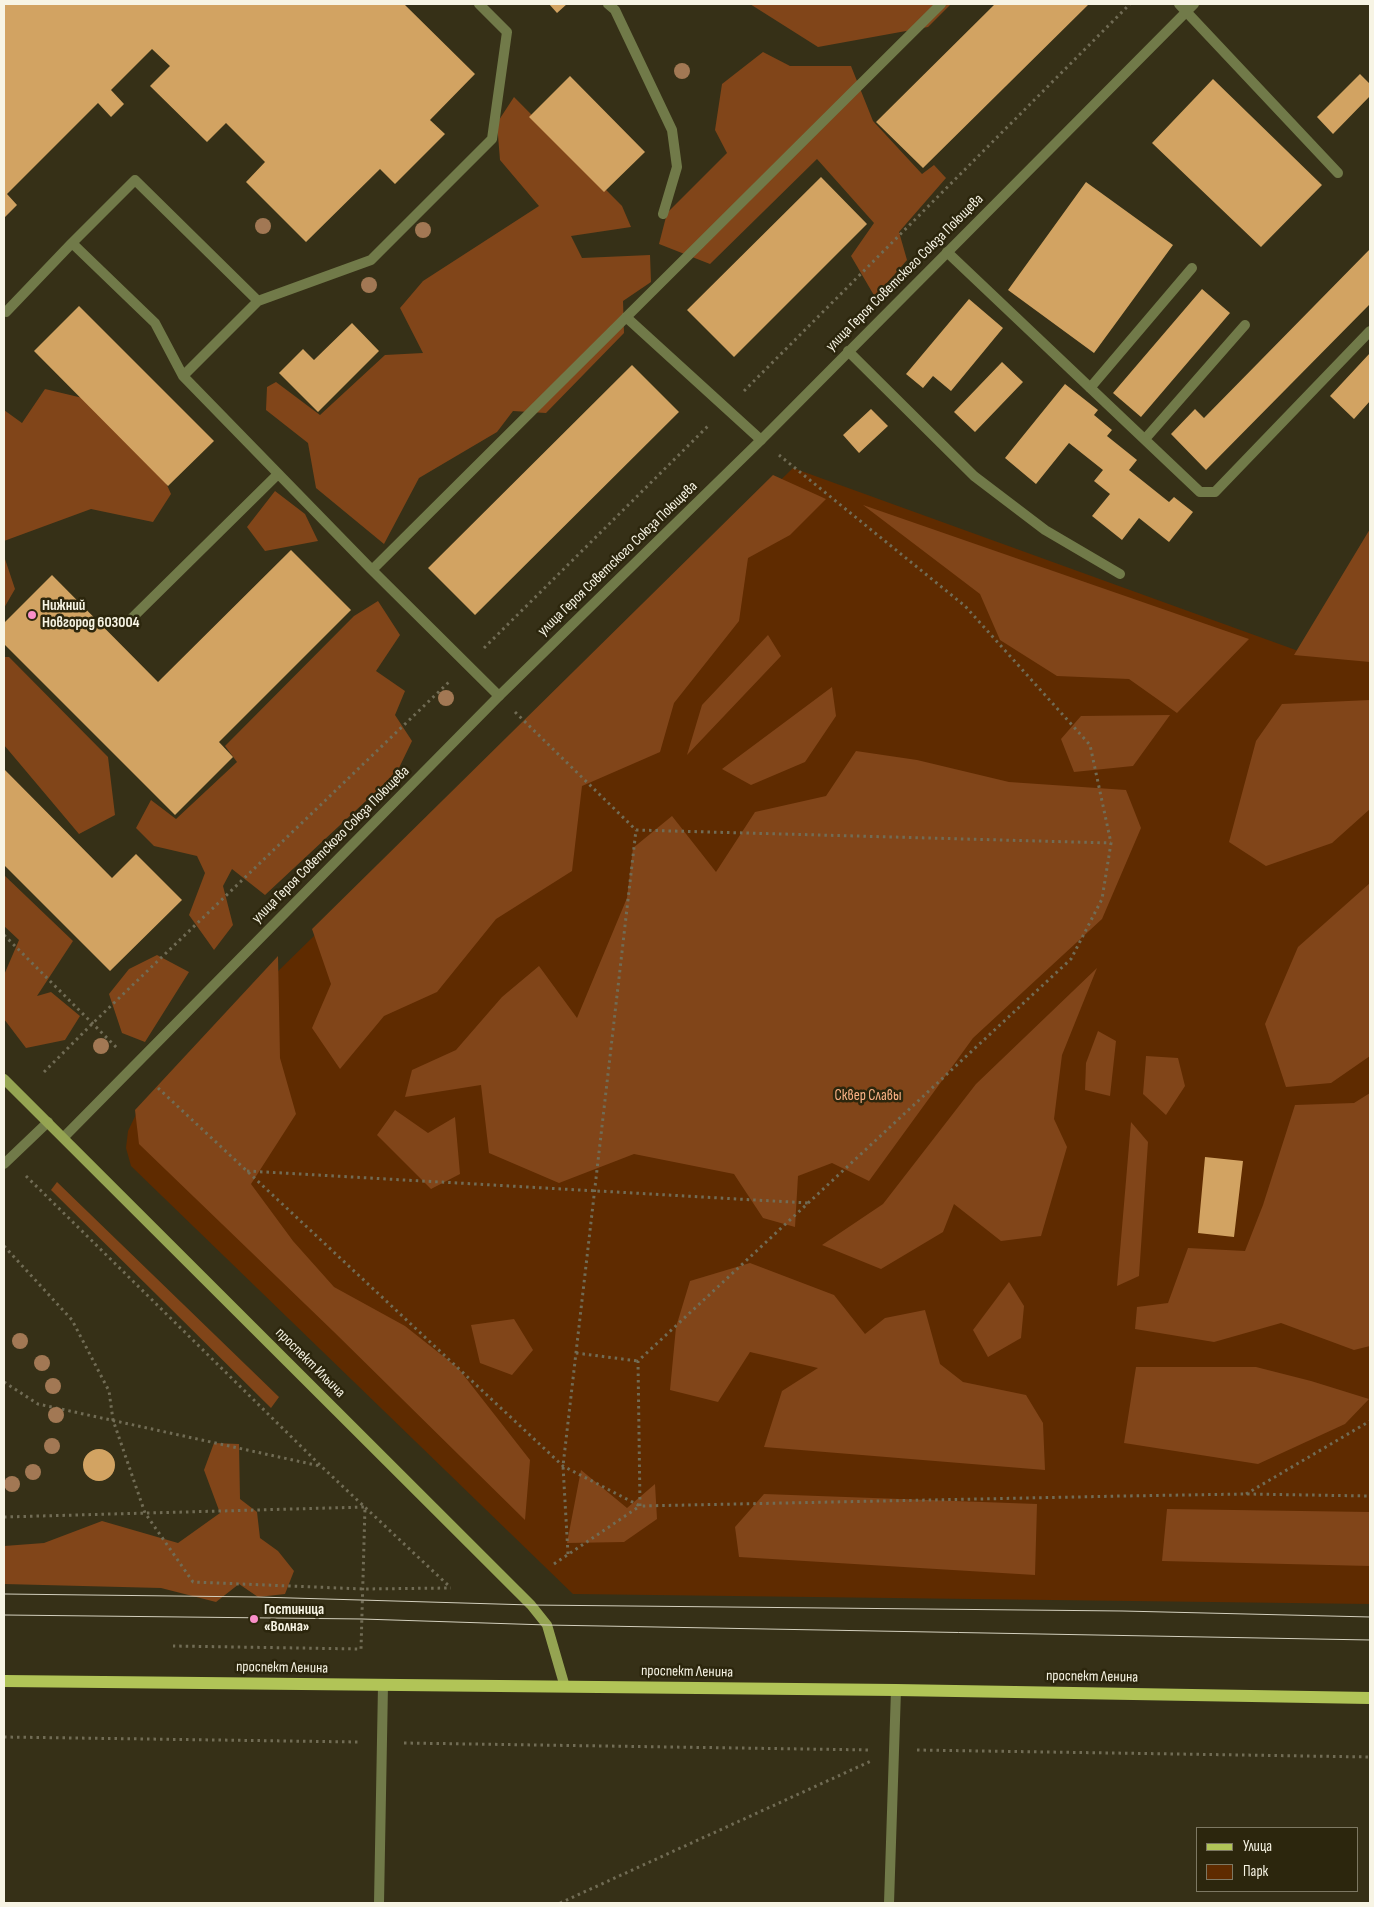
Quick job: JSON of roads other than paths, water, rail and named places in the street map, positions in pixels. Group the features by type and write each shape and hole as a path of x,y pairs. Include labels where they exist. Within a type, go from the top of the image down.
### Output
{"main road":[{"name":"проспект Ильича","path":"4,1078 531,1605 547,1625 565,1687"},
{"name":"проспект Ленина","path":"4,1681 896,1690 1370,1698"}],"street":[{"path":"183,376 258,301 371,260 492,139 507,32 479,4"},
{"path":"608,4 615,10 672,130 676,167 664,214"},
{"path":"372,570 940,4"},
{"path":"1179,4 1338,173"},
{"name":"улица Героя Советского Союза Поющева","path":"64,1137 499,696 761,440 1194,4"},
{"path":"6,312 72,242 135,180 258,301"},
{"path":"72,242 155,323 183,376 372,570 499,696"},
{"path":"947,252 1200,492 1215,492 1370,331"},
{"path":"1090,388 1192,268"},
{"path":"626,317 761,440"},
{"path":"1145,439 1245,325"},
{"path":"848,351 974,476 1045,530 1120,574"},
{"path":"130,620 278,474"},
{"path":"6,1162 48,1122"},
{"path":"379,1903 383,1685"},
{"path":"889,1903 896,1690"}],"tram line":[{"path":"4,1594 258,1597 531,1605 1123,1611 1370,1617"},
{"path":"4,1615 362,1619 547,1625 1370,1640"}],"place":[{"name":"Нижний Новгород 603004","path":"32,615"},
{"name":"Гостиница «Волна»","path":"254,1619"}],"park label":[{"name":"Сквер Славы","path":"868,1096"}]}
